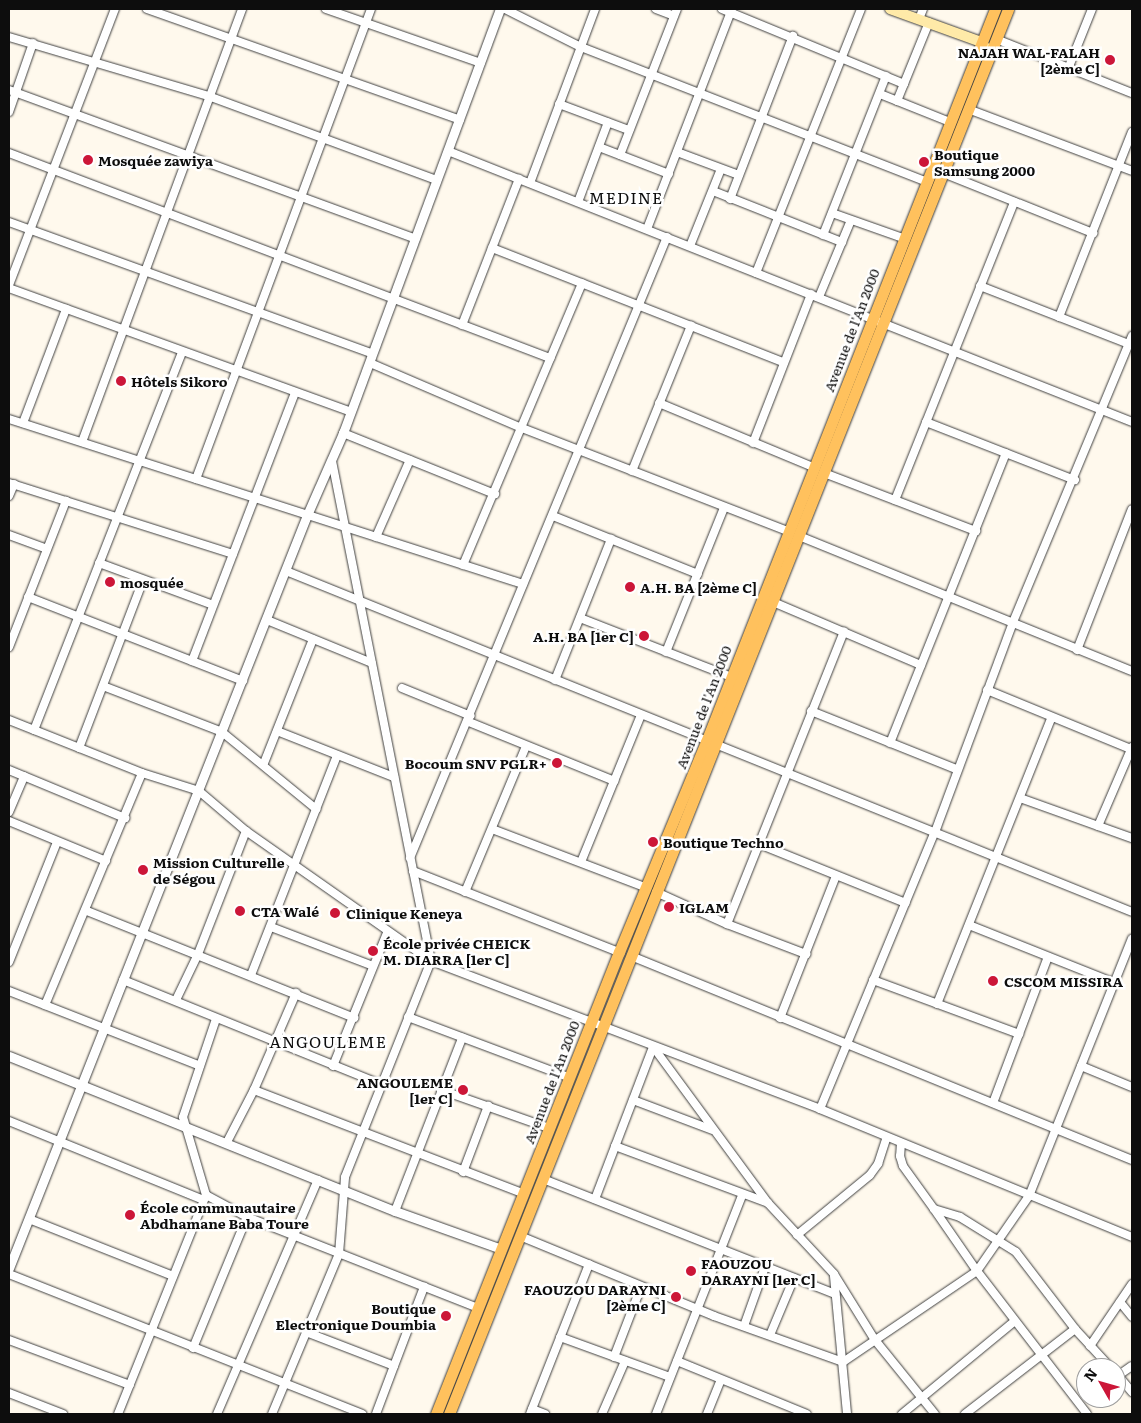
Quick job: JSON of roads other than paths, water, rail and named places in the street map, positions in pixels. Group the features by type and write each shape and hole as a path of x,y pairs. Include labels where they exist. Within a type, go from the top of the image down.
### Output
{"main road":[{"path":"890,9 924,17 981,42 990,53"},
{"name":"Avenue de l'An 2000","path":"436,1414 501,1249 525,1194 549,1128 619,952 652,890 718,744 824,473 877,321 903,238 995,9"},
{"name":"Avenue de l'An 2000","path":"449,1414 631,956 652,890 706,742 787,531 943,173 1008,9"}],"street":[{"path":"115,9 9,287 182,352 351,412"},
{"path":"147,9 344,81 460,120"},
{"path":"82,442 242,9"},
{"path":"326,9 481,63"},
{"path":"196,479 371,9"},
{"path":"9,1268 243,681 307,515 344,433 500,9"},
{"path":"505,9 581,47 927,182"},
{"path":"530,183 595,9"},
{"path":"620,155 676,12 656,9"},
{"path":"722,9 731,10 904,84"},
{"path":"756,273 861,9"},
{"path":"1068,69 1092,9"},
{"path":"647,229 731,10"},
{"path":"897,101 924,17"},
{"path":"730,199 793,36"},
{"path":"9,37 211,97 323,140 437,180"},
{"path":"996,39 1132,93"},
{"path":"9,112 12,91 33,43"},
{"path":"823,235 886,76"},
{"path":"12,91 416,239"},
{"path":"880,94 950,122"},
{"path":"559,104 629,130"},
{"path":"968,109 1132,171"},
{"path":"578,202 608,122"},
{"path":"1059,317 1132,132"},
{"path":"599,147 668,174"},
{"path":"448,151 1132,422"},
{"path":"677,152 739,175"},
{"path":"9,153 550,358"},
{"path":"690,246 721,169"},
{"path":"943,173 1093,233"},
{"path":"462,325 519,179"},
{"path":"713,191 842,242"},
{"path":"895,500 1014,202"},
{"path":"832,213 903,238"},
{"path":"753,443 783,362 851,220"},
{"path":"9,222 258,314 374,354"},
{"path":"410,858 470,719 523,584 580,451 667,237"},
{"path":"492,248 783,362"},
{"path":"463,565 495,494 582,283"},
{"path":"980,286 1129,344"},
{"path":"23,423 66,309"},
{"path":"632,472 691,326"},
{"path":"820,1109 845,1044 934,832 956,769 1013,622 1075,480 1132,336"},
{"path":"34,730 118,517 138,460 182,352"},
{"path":"370,363 522,428 787,531"},
{"path":"192,660 295,393"},
{"path":"659,403 814,467"},
{"path":"9,419 345,529 376,537 523,584"},
{"path":"926,422 1075,480"},
{"path":"344,433 495,494"},
{"path":"890,743 1006,453"},
{"path":"376,537 410,460"},
{"path":"272,1414 340,1254 345,1177 380,1084 431,961 332,461"},
{"path":"824,473 976,531"},
{"path":"9,496 11,483 233,554"},
{"path":"9,647 66,501"},
{"path":"666,652 724,508"},
{"path":"1077,650 1132,509"},
{"path":"553,516 698,574"},
{"path":"9,535 47,549"},
{"path":"799,536 1132,672"},
{"path":"555,680 611,539"},
{"path":"99,563 214,605"},
{"path":"286,571 706,742 718,744 1132,912"},
{"path":"79,748 144,580"},
{"path":"28,597 243,681"},
{"path":"773,602 921,665"},
{"path":"580,618 731,678"},
{"path":"267,620 372,663"},
{"path":"727,924 844,631"},
{"path":"264,763 313,639"},
{"path":"103,686 222,732 264,763 316,809"},
{"path":"402,688 526,746 614,781"},
{"path":"987,690 1132,748 1098,826"},
{"path":"811,711 956,769"},
{"path":"581,862 641,715"},
{"path":"937,1004 1052,717"},
{"path":"9,720 142,773 199,790 246,831 387,932 431,961 592,1020 602,1027 653,1047 820,1109 1132,1237"},
{"path":"277,731 394,777"},
{"path":"465,892 526,746"},
{"path":"251,975 337,755"},
{"path":"9,770 125,818"},
{"path":"45,1005 125,818 142,773"},
{"path":"9,812 24,776"},
{"path":"1020,798 1132,838"},
{"path":"9,821 106,861"},
{"path":"492,829 652,890 727,924 806,954"},
{"path":"176,1000 198,954 246,831"},
{"path":"9,962 57,842"},
{"path":"759,844 836,876 906,902"},
{"path":"413,871 619,952"},
{"path":"780,1018 836,876"},
{"path":"86,911 143,931 354,1018"},
{"path":"969,925 1115,983"},
{"path":"271,927 373,966"},
{"path":"333,1066 354,1018 387,932"},
{"path":"843,1362 977,1271 1029,1196 1132,939"},
{"path":"631,956 1132,1160"},
{"path":"993,1103 1048,956"},
{"path":"123,980 380,1084"},
{"path":"873,980 1019,1034"},
{"path":"9,991 103,1030 200,1066"},
{"path":"227,1142 254,1090 296,993"},
{"path":"408,1017 570,1078"},
{"path":"118,1414 205,1198 183,1125 183,1117 216,1019"},
{"path":"396,1211 462,1038"},
{"path":"595,1199 653,1047"},
{"path":"653,1047 768,1203 834,1274 875,1340 935,1414"},
{"path":"9,1056 396,1211 501,1249"},
{"path":"1082,1066 1132,1087"},
{"path":"254,1090 419,1153 463,1172 525,1194"},
{"path":"441,1090 549,1128"},
{"path":"633,1100 714,1130"},
{"path":"463,1172 488,1106"},
{"path":"9,1122 205,1198 294,1236 478,1308"},
{"path":"797,1235 870,1175 878,1164 887,1137"},
{"path":"901,1143 900,1156 903,1166 977,1271 1076,1400"},
{"path":"615,1146 742,1196 768,1203"},
{"path":"217,1414 318,1180"},
{"path":"543,1180 835,1294"},
{"path":"656,1414 719,1249 742,1196"},
{"path":"934,1209 960,1217 1016,1252 1075,1329 1101,1358"},
{"path":"193,1348 247,1217"},
{"path":"29,1218 173,1276"},
{"path":"520,1236 697,1309 843,1362"},
{"path":"545,1414 531,1412 589,1264"},
{"path":"744,1326 765,1266"},
{"path":"9,1274 352,1412 362,1414"},
{"path":"834,1274 848,1414"},
{"path":"770,1335 794,1278"},
{"path":"1090,1346 1132,1284"},
{"path":"376,1414 424,1287"},
{"path":"614,1357 641,1287"},
{"path":"1120,1302 1132,1307"},
{"path":"1120,1302 1132,1317"},
{"path":"902,1414 1015,1321"},
{"path":"965,1414 1075,1329"},
{"path":"306,1332 394,1366"},
{"path":"560,1337 670,1377"},
{"path":"9,1340 130,1385"},
{"path":"602,1414 625,1361"},
{"path":"676,1361 807,1414"},
{"path":"707,1414 721,1380"},
{"path":"9,1394 64,1414"}],"place":[{"name":"NAJAH WAL-FALAH [2ème C]","path":"1110,60"},
{"name":"Mosquée zawiya","path":"88,160"},
{"name":"Boutique Samsung 2000","path":"924,162"},
{"name":"Hôtels Sikoro","path":"121,381"},
{"name":"mosquée","path":"110,582"},
{"name":"A.H. BA [2ème C]","path":"630,587"},
{"name":"A.H. BA [1er C]","path":"644,636"},
{"name":"Bocoum SNV PGLR+","path":"557,763"},
{"name":"Boutique Techno","path":"653,842"},
{"name":"Mission Culturelle de Ségou","path":"143,870"},
{"name":"IGLAM","path":"669,907"},
{"name":"CTA Walé","path":"240,911"},
{"name":"Clinique Keneya","path":"335,913"},
{"name":"École privée CHEICK M. DIARRA [1er C]","path":"373,951"},
{"name":"CSCOM MISSIRA","path":"993,981"},
{"name":"ANGOULEME [1er C]","path":"463,1090"},
{"name":"École communautaire Abdhamane Baba Toure","path":"130,1215"},
{"name":"FAOUZOU DARAYNI [1er C]","path":"691,1271"},
{"name":"FAOUZOU DARAYNI [2ème C]","path":"676,1297"},
{"name":"Boutique Electronique Doumbia","path":"446,1316"}],"district":[{"name":"MEDINE","path":"626,197"},
{"name":"ANGOULEME","path":"328,1041"}]}
